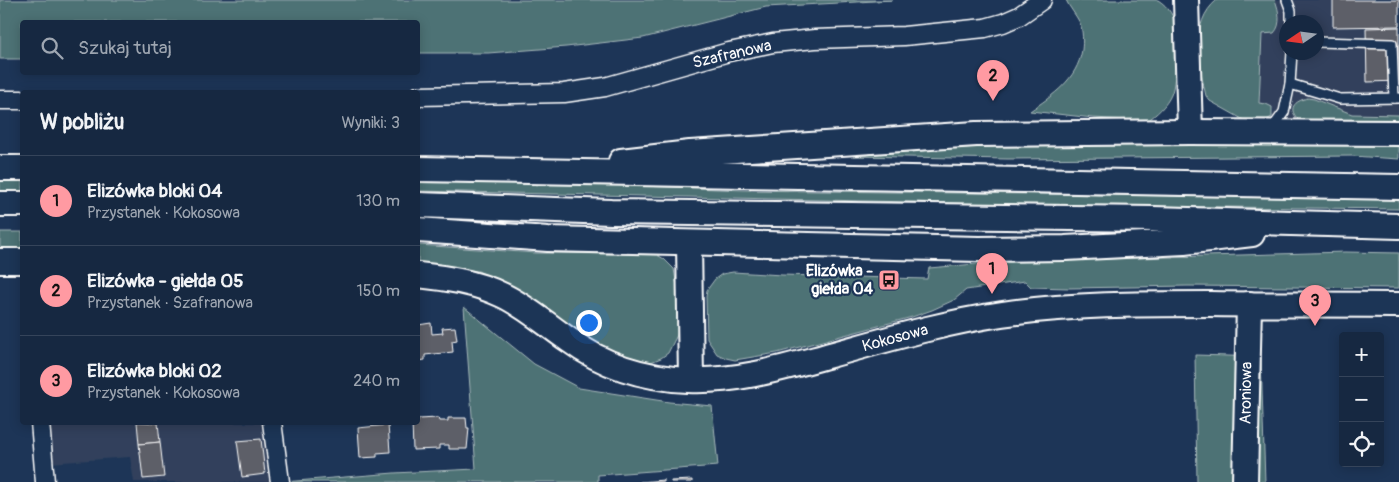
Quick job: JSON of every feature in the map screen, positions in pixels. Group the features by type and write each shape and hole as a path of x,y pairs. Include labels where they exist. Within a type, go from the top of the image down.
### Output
{"main road":[{"path":"1186,0 1190,132"},
{"path":"532,172 690,153 976,134 1399,133"},
{"path":"0,168 20,168"},
{"path":"420,169 1399,187"},
{"path":"0,204 20,204"},
{"path":"420,205 611,212 935,215 1399,226"},
{"path":"420,230 548,240 979,250 1184,242 1328,224"},
{"path":"689,243 691,380"},
{"path":"0,262 20,261"},
{"name":"Kokosowa","path":"420,275 452,279 503,295 537,317 570,342 613,365 650,376 691,380 753,375 929,328 1003,314 1072,306 1126,304 1399,304"},
{"name":"Aroniowa","path":"1245,482 1249,304"}],"street":[{"name":"Szafranowa","path":"420,96 564,93 605,87 729,52 773,43 815,39 914,35 985,28 1019,16 1042,0"},
{"path":"0,100 20,100"},
{"path":"40,425 45,482"},
{"path":"272,425 280,482"}],"lane":[{"path":"1287,0 1291,15"},
{"path":"1290,84 1340,99 1397,98 1392,44 1324,42"},
{"path":"1269,132 1284,112 1290,84 1292,60"}],"shaded area":[{"path":"1275,0 1399,0 1399,115 1360,115 1345,112 1295,117 1299,120 1264,121 1273,115 1274,111 1268,105 1259,104 1262,33 1279,13"},
{"path":"46,425 263,425 270,482 134,482 130,457 50,463"}],"green space":[{"path":"0,0 893,0 766,7 643,38 566,47 488,53 420,53 420,20 20,20 20,59 0,59"},
{"path":"1066,0 1158,0 1170,12 1174,19 1177,35 1175,78 1171,95 1158,113 1147,121 1093,118 1030,111 1063,86 1079,61 1083,44 1081,26"},
{"path":"1217,0 1275,0 1279,13 1277,30 1274,33 1262,34 1259,103 1272,107 1272,117 1264,121 1244,120 1210,101 1206,96 1198,45 1202,20 1208,9"},
{"path":"1308,98 1352,114 1399,115 1399,121 1299,120 1293,112 1294,106 1299,101"},
{"path":"1181,143 1399,145 1399,159 1352,156 1008,159 853,156 937,149 1006,146"},
{"path":"20,178 20,191 0,191 0,179"},
{"path":"420,180 513,181 743,190 1399,199 1399,209 1045,205 420,191"},
{"path":"0,232 20,232 20,250 0,250"},
{"path":"420,245 536,253 626,254 652,252 664,259 674,269 680,304 677,335 668,353 651,362 633,360 612,354 506,283 478,271 420,264"},
{"path":"1345,252 1399,253 1399,288 1188,286 1069,288 1031,287 1025,281 966,290 954,300 912,317 777,353 735,360 717,354 707,339 707,290 715,279 722,274 733,272 927,279 929,268 999,262"},
{"path":"464,307 534,364 579,388 669,402 712,406 718,466 598,475 598,482 284,482 394,473 476,469"},
{"path":"1195,355 1261,357 1265,482 1197,482"}],"building":[{"path":"1333,0 1399,0 1399,26 1333,27"},
{"path":"1399,27 1399,81 1367,82 1366,28"},
{"path":"431,323 432,334 443,333 442,328 455,327 457,340 452,341 453,352 425,355 425,360 420,361 420,325"},
{"path":"438,418 439,421 448,421 448,418 466,418 467,428 469,428 467,449 449,449 449,445 439,445 439,449 413,450 412,425 420,425 420,419"},
{"path":"137,425 158,425 160,442 139,444"},
{"path":"388,425 390,452 377,453 377,457 360,458 358,428"},
{"path":"261,439 265,474 242,477 237,441"},
{"path":"160,442 164,477 143,479 139,444"},
{"path":"664,480 664,482 640,482"},
{"path":"692,480 692,482 671,482 671,481"}],"place":[{"name":"Elizówka - giełda 05","path":"993,101"},
{"name":"Elizówka - giełda 04","path":"889,280"},
{"name":"Elizówka bloki 04","path":"992,294"},
{"name":"Elizówka bloki 02","path":"1315,326"}]}
